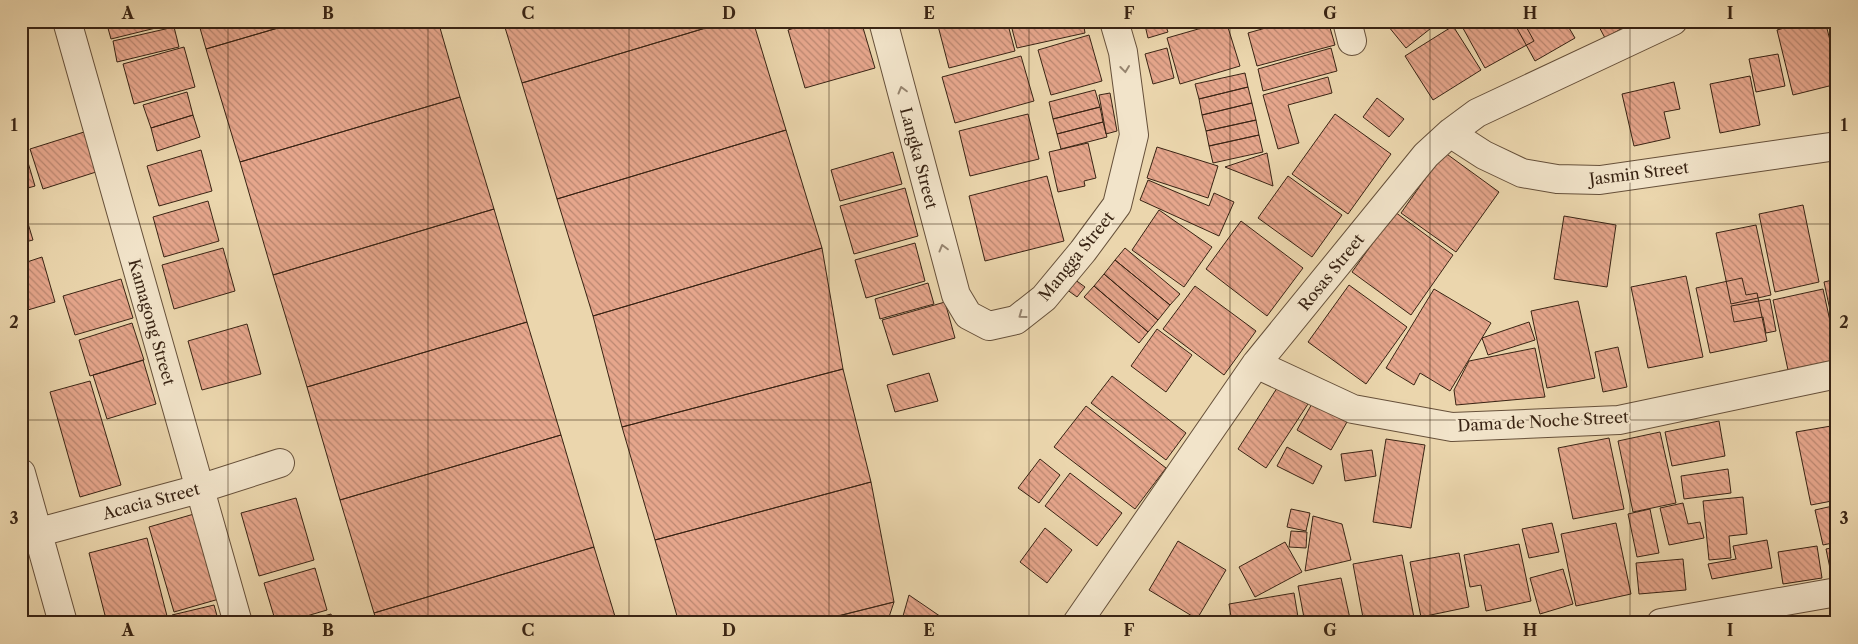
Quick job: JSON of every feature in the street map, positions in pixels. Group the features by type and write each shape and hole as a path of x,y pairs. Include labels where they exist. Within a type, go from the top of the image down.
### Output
{"street":[{"name":"Kamagong Street","path":"67,21 238,623"},
{"name":"Langka Street","path":"883,21 956,295"},
{"name":"Mangga Street","path":"956,295 968,315 989,326 1016,320 1044,298 1083,251 1117,205 1134,135 1123,52 1114,21"},
{"name":"Rosas Street","path":"1077,623 1256,364 1426,155 1450,133 1477,113 1504,98 1673,21"},
{"name":"Jasmin Street","path":"1450,133 1484,154 1522,173 1566,179 1600,180 1837,146"},
{"name":"Dama de Noche Street","path":"1256,364 1353,410 1452,426 1619,420 1837,374"},
{"name":"Acacia Street","path":"30,535 199,488 280,462"},
{"path":"21,473 30,535 63,623"},
{"path":"1661,623 1837,592"}],"building":[{"path":"106,21 172,21 172,24 111,39"},
{"path":"198,21 302,21 206,49"},
{"path":"302,21 438,21 460,97 240,162 206,49"},
{"path":"503,21 729,21 522,83"},
{"path":"729,21 753,21 786,130 557,199 522,83"},
{"path":"818,21 861,21 875,68 805,88 788,30"},
{"path":"1007,21 1015,51 949,68 937,22"},
{"path":"1010,21 1083,21 1085,33 1017,48"},
{"path":"1144,21 1164,21 1168,32 1148,38"},
{"path":"1172,21 1196,21 1174,28"},
{"path":"1226,21 1240,66 1180,84 1167,38"},
{"path":"1242,21 1269,21 1244,28"},
{"path":"1290,21 1328,21 1335,45 1257,66 1248,33"},
{"path":"1384,21 1440,21 1406,48"},
{"path":"1459,21 1523,21 1534,41 1485,68"},
{"path":"1513,21 1565,21 1575,38 1535,61"},
{"path":"1596,21 1635,21 1605,38"},
{"path":"1810,21 1825,21 1837,67 1837,84 1793,95 1777,30"},
{"path":"1453,26 1481,70 1433,100 1405,56"},
{"path":"174,27 179,47 117,62 113,41"},
{"path":"1089,35 1102,81 1051,95 1038,50"},
{"path":"184,47 195,87 134,104 123,64"},
{"path":"1167,48 1174,78 1153,84 1145,54"},
{"path":"1331,48 1337,71 1263,91 1258,69"},
{"path":"1778,54 1785,86 1756,92 1749,59"},
{"path":"1021,56 1034,101 955,123 942,77"},
{"path":"1245,73 1248,87 1199,99 1195,84"},
{"path":"1750,76 1760,125 1720,133 1710,84"},
{"path":"1328,77 1332,93 1288,105 1299,143 1278,149 1263,95"},
{"path":"1674,82 1680,109 1664,112 1670,138 1634,146 1622,94"},
{"path":"1248,87 1252,103 1202,115 1199,99"},
{"path":"1095,90 1100,107 1053,119 1049,102"},
{"path":"187,92 193,115 151,128 143,105"},
{"path":"1110,93 1117,131 1106,134 1099,95"},
{"path":"460,97 494,209 273,275 240,162"},
{"path":"1377,98 1404,119 1389,137 1363,117"},
{"path":"1252,103 1256,120 1206,131 1202,115"},
{"path":"1100,107 1103,122 1057,134 1053,119"},
{"path":"1028,114 1039,159 970,176 959,131"},
{"path":"1335,114 1391,154 1348,214 1292,174"},
{"path":"193,115 200,137 157,151 151,128"},
{"path":"1256,120 1259,135 1209,146 1206,131"},
{"path":"1103,122 1107,137 1061,149 1057,134"},
{"path":"786,130 822,248 593,316 557,199"},
{"path":"84,132 96,172 43,189 30,149"},
{"path":"1259,135 1263,152 1213,163 1209,146"},
{"path":"1088,143 1096,178 1084,181 1085,186 1058,192 1049,152"},
{"path":"1157,147 1218,166 1208,198 1147,178"},
{"path":"24,149 35,186 21,190 21,150"},
{"path":"201,150 212,191 159,206 147,166"},
{"path":"893,152 902,184 840,201 831,170"},
{"path":"1444,152 1499,192 1456,252 1401,213"},
{"path":"1267,153 1273,186 1225,167"},
{"path":"1047,176 1064,241 985,261 969,196"},
{"path":"1288,176 1342,215 1312,257 1258,218"},
{"path":"1148,180 1209,206 1214,193 1234,202 1219,236 1140,200"},
{"path":"905,188 918,236 854,254 840,206"},
{"path":"21,200 33,240 21,243"},
{"path":"208,201 219,241 164,257 153,217"},
{"path":"1803,205 1819,282 1775,292 1759,214"},
{"path":"494,209 527,322 307,387 273,275"},
{"path":"1159,210 1212,247 1184,287 1132,250"},
{"path":"1395,212 1453,255 1411,315 1352,272"},
{"path":"1564,216 1616,225 1607,287 1554,279"},
{"path":"1241,221 1303,268 1267,316 1206,269"},
{"path":"1756,225 1771,295 1731,304 1716,233"},
{"path":"915,243 925,281 866,298 855,260"},
{"path":"223,248 235,291 174,309 162,265"},
{"path":"822,248 843,369 622,427 593,316"},
{"path":"1125,248 1180,294 1170,305 1115,260"},
{"path":"42,257 55,302 21,312 21,264"},
{"path":"1115,260 1170,305 1158,320 1104,274"},
{"path":"1104,274 1158,320 1148,332 1094,286"},
{"path":"1686,276 1703,357 1648,368 1631,287"},
{"path":"1742,278 1746,295 1757,293 1767,341 1710,353 1696,288"},
{"path":"121,279 133,318 75,335 63,296"},
{"path":"1074,279 1085,287 1077,297 1066,289"},
{"path":"1837,279 1837,343 1824,282"},
{"path":"928,283 934,304 880,319 875,299"},
{"path":"1349,285 1407,327 1366,384 1308,342"},
{"path":"1094,286 1148,332 1139,343 1084,297"},
{"path":"1195,286 1256,331 1224,375 1163,329"},
{"path":"1434,289 1491,323 1450,391 1420,373 1414,385 1386,368"},
{"path":"1823,289 1837,360 1788,370 1773,300"},
{"path":"1770,299 1776,331 1766,333 1763,317 1734,322 1731,306"},
{"path":"1578,301 1595,378 1547,388 1531,311"},
{"path":"945,302 955,338 893,355 882,320"},
{"path":"527,322 561,435 340,500 307,387"},
{"path":"1529,322 1535,340 1488,355 1482,338"},
{"path":"132,323 144,360 90,376 79,340"},
{"path":"247,324 261,374 202,390 188,341"},
{"path":"1157,329 1192,355 1166,392 1131,366"},
{"path":"1618,347 1627,387 1603,392 1595,352"},
{"path":"1535,348 1545,397 1456,405 1454,390 1469,361"},
{"path":"143,360 156,404 107,419 93,375"},
{"path":"843,369 871,482 655,540 622,427"},
{"path":"929,373 938,401 895,412 887,385"},
{"path":"1112,376 1186,433 1166,460 1091,403"},
{"path":"90,381 121,485 80,497 50,392"},
{"path":"1279,385 1308,404 1266,468 1238,449"},
{"path":"1313,402 1347,422 1331,450 1297,430"},
{"path":"1086,406 1166,468 1135,509 1054,447"},
{"path":"1719,421 1725,456 1672,466 1665,432"},
{"path":"1837,425 1837,500 1811,505 1796,432"},
{"path":"1660,432 1676,503 1633,512 1618,441"},
{"path":"561,435 594,547 374,613 340,500"},
{"path":"1609,438 1624,509 1573,519 1558,448"},
{"path":"1386,439 1425,445 1411,528 1373,522"},
{"path":"1287,447 1322,466 1313,484 1277,466"},
{"path":"1372,450 1376,476 1345,481 1341,454"},
{"path":"1040,459 1060,475 1039,503 1018,488"},
{"path":"1728,469 1731,493 1684,499 1681,476"},
{"path":"1070,473 1122,513 1097,546 1045,506"},
{"path":"871,482 894,602 810,623 679,623 655,540"},
{"path":"1743,497 1747,534 1729,536 1731,558 1709,560 1703,501"},
{"path":"296,498 314,560 259,576 241,513"},
{"path":"1683,503 1688,524 1700,522 1704,538 1669,545 1660,508"},
{"path":"1837,505 1837,542 1823,545 1815,510"},
{"path":"1291,509 1310,513 1306,531 1287,527"},
{"path":"1650,509 1659,553 1637,557 1628,514"},
{"path":"194,514 219,599 174,612 149,527"},
{"path":"1313,516 1342,524 1351,560 1305,571"},
{"path":"1552,523 1559,552 1529,558 1522,529"},
{"path":"1616,523 1631,594 1576,606 1561,534"},
{"path":"1045,528 1072,550 1047,583 1020,562"},
{"path":"1291,531 1307,532 1306,548 1289,547"},
{"path":"147,538 167,616 140,623 107,623 89,553"},
{"path":"1767,540 1772,568 1712,579 1708,564 1736,559 1733,546"},
{"path":"1178,541 1226,570 1197,619 1149,590"},
{"path":"1285,542 1302,572 1255,597 1239,567"},
{"path":"1519,544 1531,601 1486,611 1481,585 1470,587 1464,555"},
{"path":"1817,546 1822,578 1783,584 1778,552"},
{"path":"594,547 617,623 377,623 374,613"},
{"path":"1837,547 1837,577 1832,578 1826,549"},
{"path":"1459,553 1469,607 1421,617 1410,562"},
{"path":"1402,555 1415,623 1364,623 1353,564"},
{"path":"1683,559 1686,590 1639,594 1636,563"},
{"path":"315,568 327,610 283,623 276,623 264,583"},
{"path":"1563,569 1573,604 1540,614 1530,578"},
{"path":"1341,578 1351,623 1305,623 1298,586"},
{"path":"1294,593 1299,623 1232,623 1229,604"},
{"path":"909,595 950,623 901,623"},
{"path":"894,602 887,623 810,623"},
{"path":"214,605 219,623 174,623 172,615"},
{"path":"331,614 334,623 299,623"},
{"path":"1815,617 1816,623 1780,623"},
{"path":"1761,619 1762,623 1747,623"}]}
